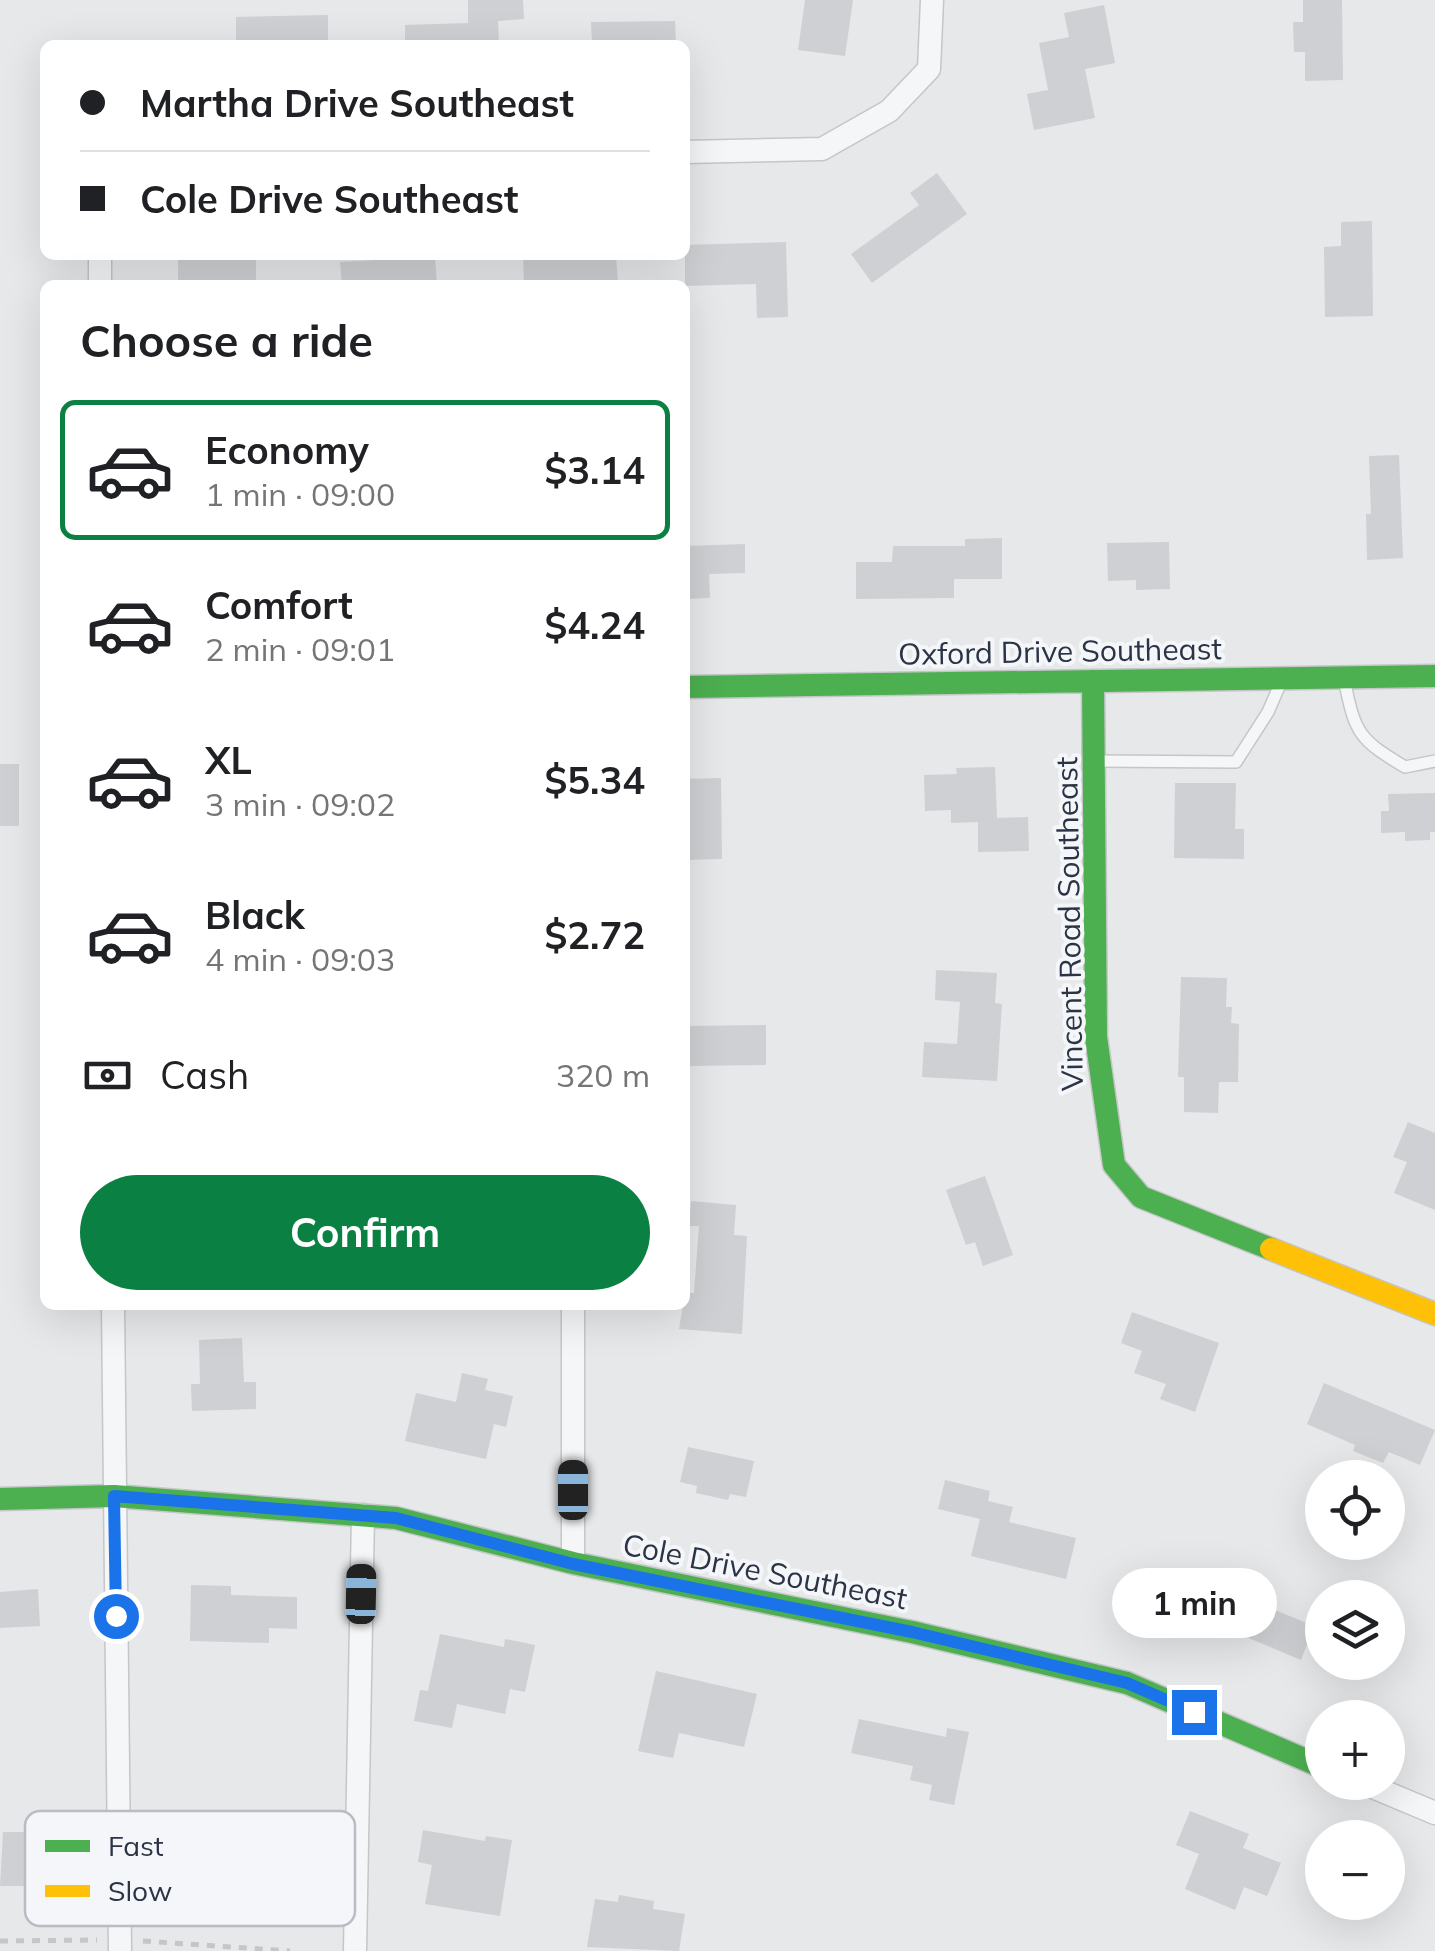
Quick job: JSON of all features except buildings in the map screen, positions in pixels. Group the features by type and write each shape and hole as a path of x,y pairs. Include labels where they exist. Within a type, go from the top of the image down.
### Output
{"street":[{"path":"690,152 822,149 889,111 928,69 932,0"},
{"name":"Oxford Drive Southeast","path":"690,687 1435,676"},
{"name":"Vincent Road Southeast","path":"1092,681 1096,760 1096,1038 1114,1165 1141,1197 1435,1314"},
{"path":"113,1310 118,1811"},
{"path":"573,1310 573,1564"},
{"name":"Cole Drive Southeast","path":"0,1499 114,1496 396,1518 573,1564 912,1632 1127,1683 1305,1759"},
{"path":"355,1951 362,1515"},
{"path":"1404,1800 1435,1813"},
{"path":"120,1926 120,1951"}],"lane":[{"path":"1096,760 1236,762 1268,712 1283,678"},
{"path":"1344,678 1354,726 1375,749 1406,767 1435,761"}],"traffic: fast":[{"path":"690,687 1435,676"},
{"path":"1093,681 1096,1037 1114,1165 1141,1197 1271,1249"},
{"path":"0,1499 114,1496 396,1518 573,1563 912,1632 1127,1683 1305,1760"}],"traffic: slow":[{"path":"1271,1249 1435,1314"}],"route":[{"path":"116,1616 114,1496 396,1518 573,1564 912,1632 1127,1683 1194,1712"}]}
